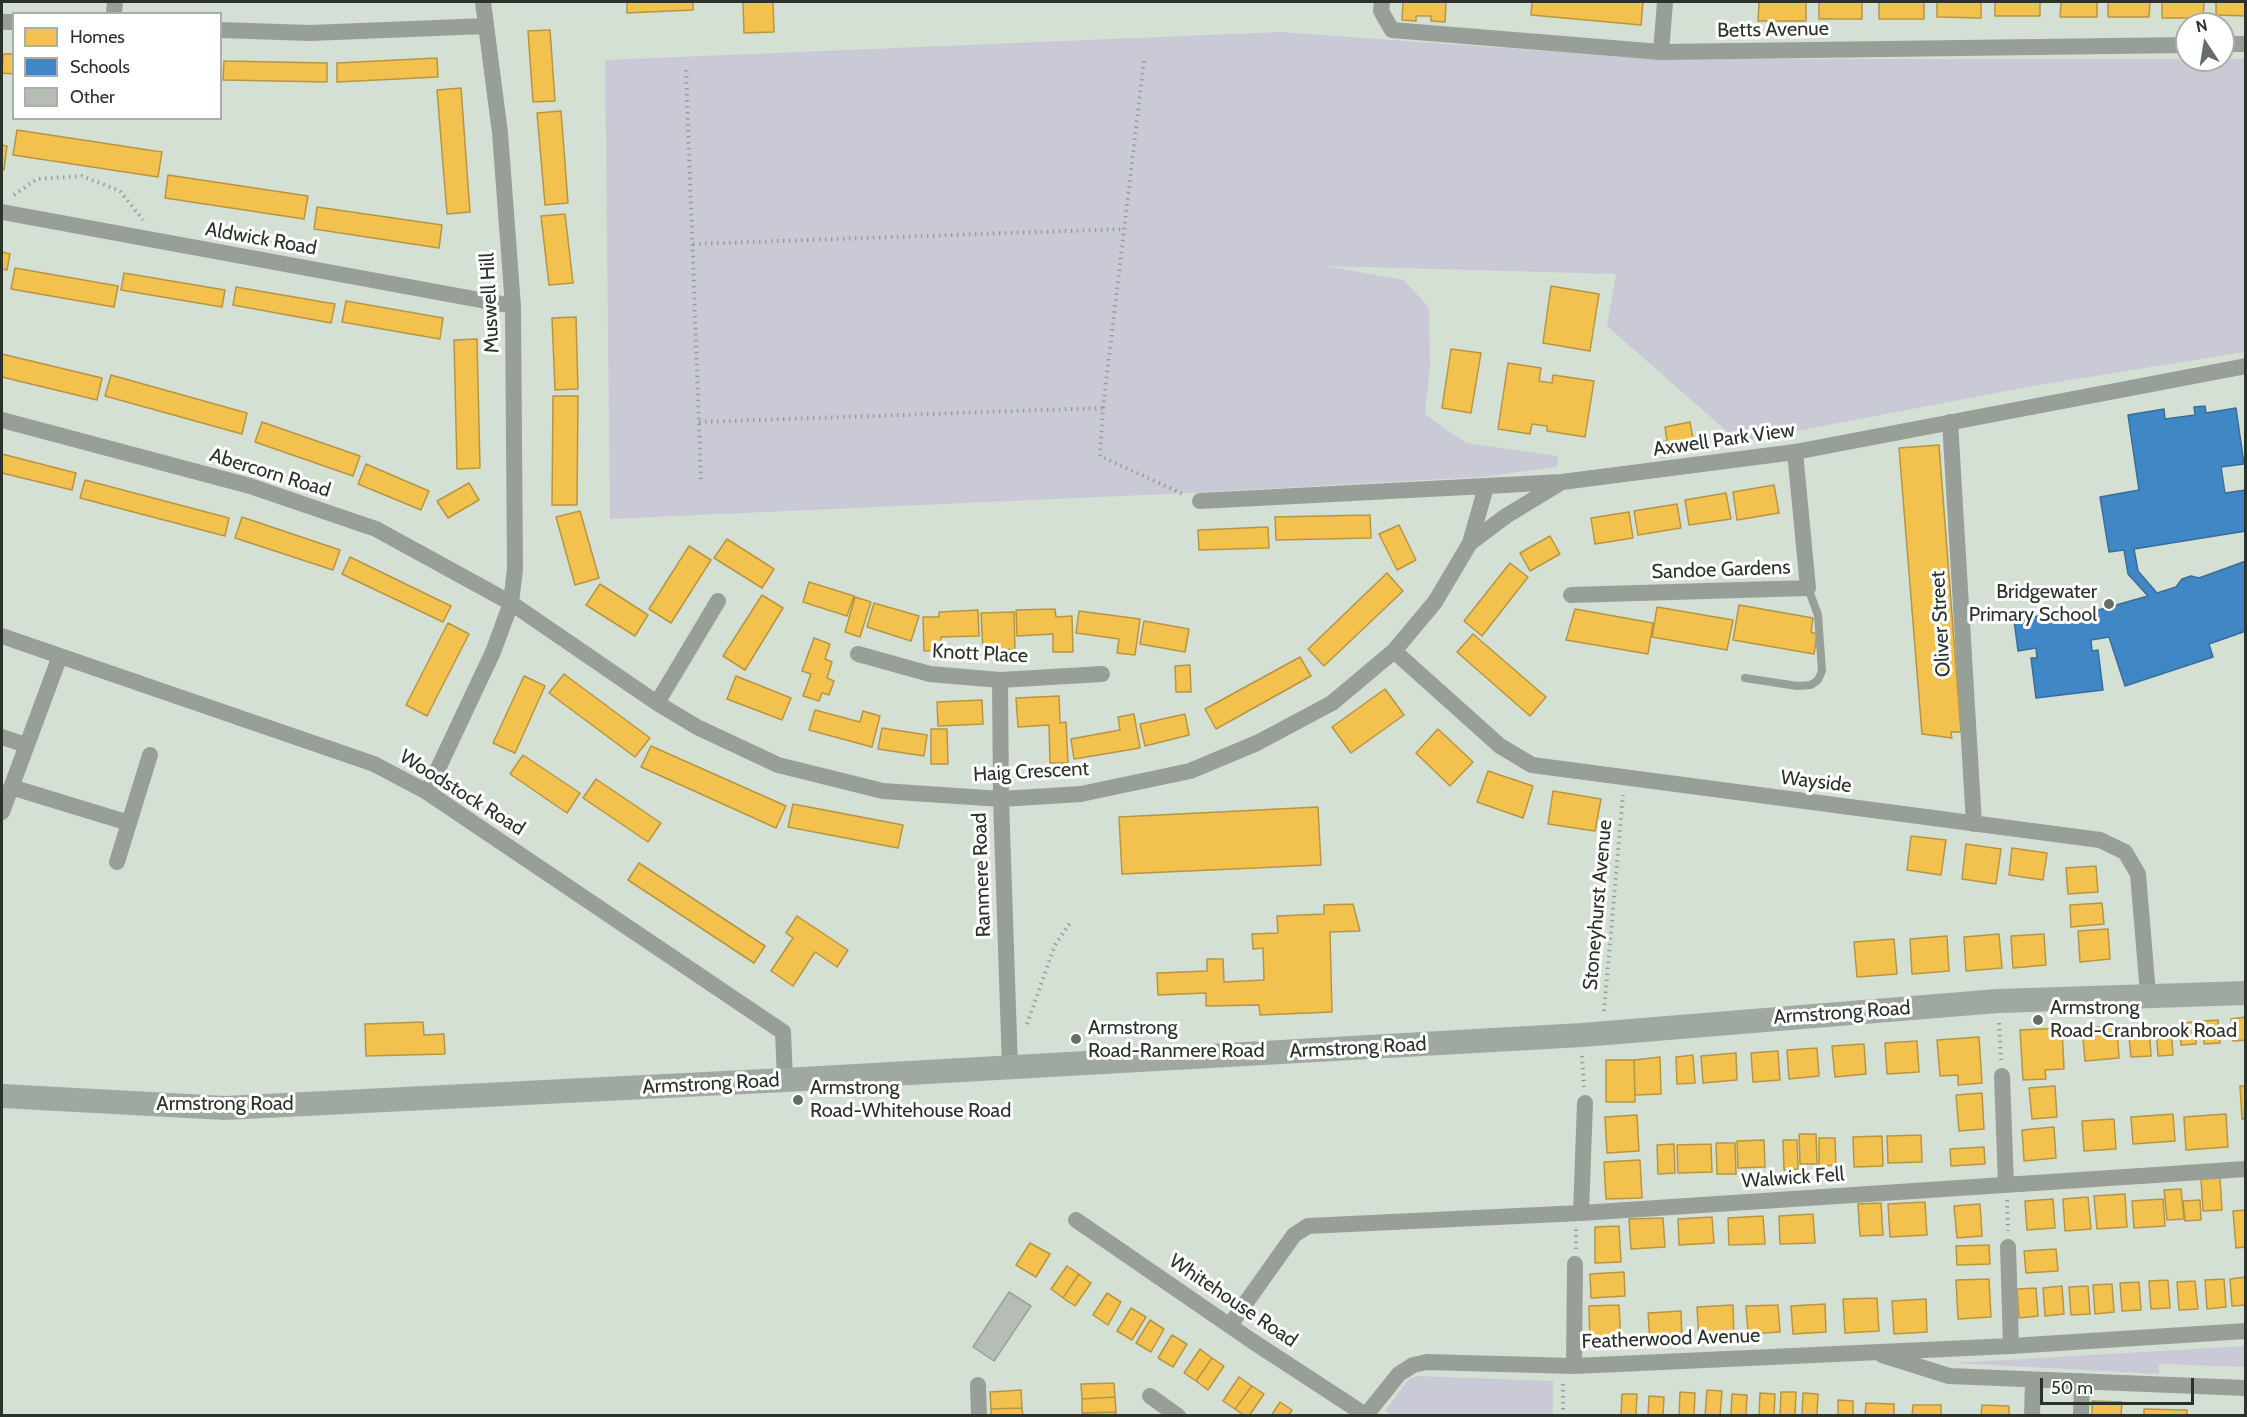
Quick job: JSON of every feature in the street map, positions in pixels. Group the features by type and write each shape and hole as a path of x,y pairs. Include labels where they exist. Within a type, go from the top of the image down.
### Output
{"street":[{"name":"Muswell Hill","path":"427,792 493,652 511,603 515,569 513,306 500,133 483,2"},
{"name":"Betts Avenue","path":"1382,2 1381,11 1392,30 1661,52 2175,45"},
{"path":"1661,52 1665,2"},
{"path":"222,30 310,33 486,26"},
{"name":"Aldwick Road","path":"3,213 513,306"},
{"name":"Axwell Park View","path":"1200,501 1562,483 1795,452 2246,366"},
{"name":"Abercorn Road","path":"2,420 250,486 376,529 511,603"},
{"name":"Oliver Street","path":"1950,422 1974,824"},
{"name":"Sandoe Gardens","path":"1571,596 1808,588 1795,452"},
{"name":"Haig Crescent","path":"511,603 657,704 697,727 778,765 883,791 1001,799 1081,794 1190,771 1257,743 1332,703 1394,651 1435,602 1470,543 1506,516 1562,483"},
{"path":"1470,543 1486,487"},
{"path":"657,704 718,601"},
{"name":"Woodstock Road","path":"2,636 374,764 427,792 783,1032 785,1080"},
{"name":"Wayside","path":"1394,651 1500,746 1532,765 1624,779 2100,840 2125,852 2138,874 2148,994"},
{"name":"Knott Place","path":"858,654 930,674 1000,680 1102,674"},
{"path":"2,812 60,656"},
{"name":"Ranmere Road","path":"1000,680 1001,799 1010,1068"},
{"path":"2,737 26,745"},
{"path":"117,862 150,755"},
{"path":"11,787 129,823"},
{"name":"Armstrong Road","path":"2,1096 225,1107 1010,1068 1603,1033 1998,1001 2148,994 2246,993"},
{"path":"2002,1076 2007,1185"},
{"path":"1576,1214 1585,1103"},
{"name":"Walwick Fell","path":"1230,1325 1294,1235 1308,1226 1576,1214 2246,1169"},
{"name":"Whitehouse Road","path":"1076,1220 1367,1415"},
{"path":"2008,1247 2011,1346"},
{"name":"Featherwood Avenue","path":"1575,1264 1574,1366 2011,1346 2246,1331"},
{"name":"Featherwood Avenue","path":"1870,1351 1949,1376 2246,1388"},
{"path":"1367,1415 1399,1374 1413,1365 1427,1362 1574,1366"},
{"path":"2032,1416 2033,1381"},
{"path":"2081,1416 2082,1381"},
{"path":"978,1384 979,1416"},
{"path":"1150,1396 1178,1416"}],"lane":[{"path":"1745,678 1797,686 1811,685 1818,680 1822,671 1818,615 1808,588"}],"path":[{"path":"1144,61 1103,408 1100,456 1200,501"},
{"path":"686,70 701,479"},
{"path":"3,213 8,200 37,179 82,176 120,192 144,222 141,238"},
{"path":"693,244 1124,229"},
{"path":"699,422 1103,408"},
{"name":"Stoneyhurst Avenue","path":"1603,1033 1624,779"},
{"path":"1027,1026 1055,945 1070,923"},
{"path":"1998,1001 2002,1076"},
{"path":"1582,1060 1585,1103"},
{"path":"2007,1185 2008,1247"},
{"path":"1562,1380 1563,1416"}],"shaded area":[{"path":"1281,32 1657,59 2175,59 2175,72 2235,72 2235,59 2245,59 2245,352 2033,386 1739,442 1607,326 1616,274 1326,266 1404,280 1429,308 1430,367 1425,414 1466,443 1558,456 1557,467 1481,477 1189,493 610,519 605,60"},
{"path":"2245,1346 2245,1367 2159,1364 2159,1374 1953,1363"},
{"path":"1417,1376 1553,1381 1553,1415 1392,1416 1385,1411 1409,1379"}],"building: Homes":[{"path":"627,2 693,2 693,10 627,13"},
{"path":"743,2 773,2 774,32 744,33"},
{"path":"1403,2 1446,2 1445,22 1431,21 1431,16 1416,16 1416,21 1402,20"},
{"path":"1532,2 1643,2 1641,25 1531,15"},
{"path":"1759,2 1806,2 1806,21 1758,21"},
{"path":"1819,2 1862,2 1862,19 1819,19"},
{"path":"1879,2 1924,2 1924,19 1879,19"},
{"path":"1937,2 1981,2 1981,18 1937,17"},
{"path":"1995,2 2040,2 2040,16 1995,16"},
{"path":"2061,2 2097,2 2097,17 2060,17"},
{"path":"2108,2 2150,2 2149,17 2108,17"},
{"path":"2162,2 2204,2 2203,12 2175,12 2175,18 2162,18"},
{"path":"2216,2 2246,2 2246,16 2235,16 2235,12 2216,12"},
{"path":"550,30 555,101 533,102 528,31"},
{"path":"3,54 12,54 12,74 2,73"},
{"path":"437,58 438,77 337,82 337,63"},
{"path":"224,61 327,63 327,82 223,80"},
{"path":"461,88 470,212 447,214 437,90"},
{"path":"561,111 568,203 545,205 537,113"},
{"path":"17,130 162,152 158,177 13,155"},
{"path":"2,145 7,146 4,170 2,169"},
{"path":"168,175 308,196 304,219 165,198"},
{"path":"317,207 442,225 439,248 314,229"},
{"path":"565,214 573,283 549,285 541,216"},
{"path":"2,252 10,254 7,270 2,269"},
{"path":"15,268 118,286 114,307 11,289"},
{"path":"124,273 225,290 222,307 121,290"},
{"path":"1551,286 1599,294 1590,351 1543,343"},
{"path":"236,287 335,304 331,323 233,305"},
{"path":"346,301 443,318 440,339 342,322"},
{"path":"576,317 578,389 555,390 552,318"},
{"path":"477,339 480,468 457,469 454,340"},
{"path":"1451,349 1481,353 1471,413 1442,408"},
{"path":"2,354 102,378 97,400 2,377"},
{"path":"1508,363 1541,368 1539,381 1552,383 1553,375 1594,381 1585,437 1547,431 1547,426 1532,424 1530,434 1498,429"},
{"path":"111,375 247,413 242,434 105,396"},
{"path":"553,396 578,396 577,505 552,505"},
{"path":"262,422 360,456 353,476 255,442"},
{"path":"1690,422 1695,450 1663,457 1660,442 1667,441 1665,427"},
{"path":"1939,445 1961,732 1951,732 1952,738 1922,734 1899,448"},
{"path":"2,454 76,473 72,490 2,473"},
{"path":"366,464 429,491 421,510 358,484"},
{"path":"85,480 229,518 225,536 80,498"},
{"path":"469,483 479,500 448,518 437,501"},
{"path":"1774,485 1779,513 1737,520 1733,492"},
{"path":"1726,493 1731,519 1689,525 1685,500"},
{"path":"1677,504 1681,528 1638,535 1634,511"},
{"path":"580,511 599,578 575,585 556,517"},
{"path":"1629,512 1633,538 1595,544 1591,518"},
{"path":"1370,515 1371,538 1276,540 1275,517"},
{"path":"242,517 340,550 333,570 235,538"},
{"path":"1399,525 1416,560 1397,570 1379,534"},
{"path":"1268,527 1269,548 1199,550 1198,530"},
{"path":"1550,536 1560,554 1530,571 1520,553"},
{"path":"727,539 774,569 762,588 714,558"},
{"path":"689,546 711,560 671,623 649,609"},
{"path":"350,557 451,606 443,622 342,574"},
{"path":"1510,563 1528,577 1482,636 1464,621"},
{"path":"1387,573 1403,591 1324,666 1308,649"},
{"path":"809,582 854,596 847,616 803,602"},
{"path":"600,584 648,615 635,636 586,605"},
{"path":"762,595 783,608 745,670 723,656"},
{"path":"855,597 871,602 860,637 845,632"},
{"path":"874,603 919,616 911,641 867,627"},
{"path":"1739,605 1813,618 1811,632 1817,634 1814,654 1733,640"},
{"path":"1657,607 1733,620 1727,650 1652,637"},
{"path":"1055,609 1056,617 1072,616 1073,652 1053,652 1053,634 1017,636 1016,610"},
{"path":"1575,609 1653,623 1648,654 1566,640"},
{"path":"978,610 979,636 941,637 941,650 924,651 923,617 939,617 939,612"},
{"path":"1079,611 1140,619 1135,655 1117,653 1119,639 1076,633"},
{"path":"1014,612 1015,649 983,650 981,613"},
{"path":"1144,621 1189,629 1185,652 1140,644"},
{"path":"448,623 469,634 427,716 406,705"},
{"path":"1473,634 1546,697 1530,716 1457,652"},
{"path":"814,638 830,644 825,659 832,662 827,678 834,681 829,695 822,693 819,701 803,696 811,674 802,671"},
{"path":"1300,657 1311,676 1216,729 1205,709"},
{"path":"1190,665 1191,692 1176,692 1175,666"},
{"path":"564,674 650,738 635,757 549,693"},
{"path":"524,676 545,686 515,753 493,743"},
{"path":"736,676 791,698 782,720 727,699"},
{"path":"1385,689 1404,715 1351,753 1332,727"},
{"path":"1059,696 1060,723 1066,722 1068,763 1050,763 1049,725 1018,727 1016,698"},
{"path":"982,700 983,724 938,726 937,702"},
{"path":"815,710 860,722 863,711 880,716 872,747 809,730"},
{"path":"1134,714 1140,748 1074,759 1071,739 1120,730 1118,717"},
{"path":"1185,714 1189,735 1145,746 1140,724"},
{"path":"882,728 927,735 924,756 878,749"},
{"path":"931,729 947,729 948,764 931,764"},
{"path":"1438,729 1473,762 1450,786 1416,753"},
{"path":"651,746 786,806 776,828 641,767"},
{"path":"523,755 580,793 567,813 510,774"},
{"path":"1488,771 1533,786 1523,818 1477,802"},
{"path":"596,779 661,823 648,842 583,798"},
{"path":"1553,791 1601,799 1595,831 1548,824"},
{"path":"793,804 903,825 898,848 788,827"},
{"path":"1318,807 1321,865 1122,874 1119,817"},
{"path":"1911,836 1946,840 1941,875 1907,870"},
{"path":"1966,844 2001,849 1996,884 1962,879"},
{"path":"2012,848 2047,853 2043,880 2009,875"},
{"path":"639,863 765,946 754,963 628,880"},
{"path":"2096,866 2098,892 2068,894 2066,868"},
{"path":"2102,903 2104,924 2071,927 2070,905"},
{"path":"1353,904 1360,931 1330,932 1332,1012 1260,1015 1259,1005 1206,1006 1206,993 1158,995 1157,973 1207,971 1207,959 1223,959 1224,982 1264,980 1263,948 1253,949 1252,934 1278,933 1277,916 1324,914 1324,905"},
{"path":"797,916 848,950 837,967 815,952 793,986 771,971 793,938 786,933"},
{"path":"2108,929 2110,959 2080,962 2078,931"},
{"path":"1999,934 2002,968 1966,971 1964,937"},
{"path":"2044,934 2046,965 2013,968 2011,936"},
{"path":"1947,936 1949,971 1912,974 1910,939"},
{"path":"1894,939 1897,974 1857,977 1854,942"},
{"path":"2246,1017 2246,1040 2233,1041 2231,1019"},
{"path":"2218,1020 2220,1043 2204,1044 2203,1021"},
{"path":"423,1022 424,1035 444,1034 445,1054 366,1056 365,1024"},
{"path":"2195,1022 2196,1044 2181,1045 2179,1023"},
{"path":"2149,1025 2151,1056 2131,1057 2128,1027"},
{"path":"2117,1026 2119,1058 2085,1061 2082,1028"},
{"path":"2171,1026 2173,1055 2158,1056 2156,1027"},
{"path":"2062,1028 2064,1069 2045,1070 2046,1079 2023,1080 2020,1030"},
{"path":"1979,1037 1982,1083 1958,1085 1958,1075 1940,1076 1937,1040"},
{"path":"1917,1041 1919,1072 1887,1074 1885,1043"},
{"path":"1864,1044 1866,1074 1835,1077 1832,1046"},
{"path":"1817,1048 1819,1076 1789,1079 1787,1050"},
{"path":"1778,1051 1780,1080 1753,1082 1751,1053"},
{"path":"1736,1053 1737,1080 1703,1083 1701,1056"},
{"path":"1693,1055 1695,1083 1677,1084 1676,1057"},
{"path":"1660,1057 1661,1094 1635,1095 1634,1060"},
{"path":"1606,1060 1634,1060 1635,1102 1606,1102"},
{"path":"2055,1086 2057,1117 2032,1119 2029,1088"},
{"path":"2240,1086 2246,1086 2246,1118 2242,1119"},
{"path":"1982,1093 1984,1129 1959,1131 1956,1095"},
{"path":"2173,1114 2175,1141 2133,1144 2131,1117"},
{"path":"2226,1114 2228,1147 2186,1150 2184,1117"},
{"path":"1637,1115 1639,1151 1607,1153 1605,1117"},
{"path":"2114,1119 2116,1149 2084,1151 2082,1121"},
{"path":"2054,1127 2056,1158 2024,1161 2022,1130"},
{"path":"1799,1134 1816,1134 1817,1164 1800,1164"},
{"path":"1921,1135 1922,1162 1888,1163 1887,1136"},
{"path":"1882,1136 1883,1166 1854,1167 1853,1137"},
{"path":"1819,1138 1835,1138 1836,1165 1819,1166"},
{"path":"1764,1140 1765,1167 1738,1168 1737,1141"},
{"path":"1783,1140 1797,1140 1798,1169 1784,1170"},
{"path":"1716,1143 1735,1143 1736,1174 1717,1174"},
{"path":"1674,1144 1675,1173 1658,1174 1657,1145"},
{"path":"1711,1144 1712,1172 1678,1173 1677,1145"},
{"path":"1984,1147 1985,1164 1951,1166 1950,1149"},
{"path":"1640,1160 1642,1198 1606,1199 1604,1162"},
{"path":"2220,1177 2222,1210 2203,1211 2201,1179"},
{"path":"2181,1189 2184,1219 2167,1220 2164,1190"},
{"path":"2125,1194 2127,1227 2097,1229 2094,1196"},
{"path":"2088,1197 2091,1229 2065,1231 2063,1199"},
{"path":"2053,1199 2055,1228 2027,1230 2025,1201"},
{"path":"2163,1199 2165,1226 2134,1228 2132,1201"},
{"path":"2200,1200 2201,1220 2185,1221 2183,1201"},
{"path":"1925,1202 1927,1235 1890,1237 1888,1204"},
{"path":"1881,1203 1883,1235 1860,1236 1858,1204"},
{"path":"1980,1204 1982,1236 1957,1238 1954,1206"},
{"path":"2246,1210 2246,1247 2236,1248 2233,1211"},
{"path":"1813,1214 1815,1243 1780,1244 1779,1216"},
{"path":"1763,1216 1765,1244 1729,1245 1728,1218"},
{"path":"1712,1217 1714,1243 1679,1245 1678,1219"},
{"path":"1663,1218 1665,1247 1631,1249 1629,1219"},
{"path":"1619,1226 1621,1262 1595,1263 1595,1227"},
{"path":"1030,1243 1050,1254 1036,1277 1016,1265"},
{"path":"1989,1245 1990,1264 1957,1265 1956,1246"},
{"path":"2056,1249 2058,1271 2026,1273 2024,1251"},
{"path":"1067,1266 1079,1274 1063,1298 1051,1289"},
{"path":"1624,1272 1625,1296 1591,1298 1590,1274"},
{"path":"1079,1274 1091,1283 1075,1306 1063,1298"},
{"path":"2246,1277 2246,1305 2232,1306 2230,1279"},
{"path":"1989,1279 1991,1317 1958,1319 1956,1280"},
{"path":"2224,1279 2226,1307 2207,1309 2205,1280"},
{"path":"2168,1280 2170,1308 2151,1309 2149,1281"},
{"path":"2195,1281 2198,1309 2179,1310 2177,1282"},
{"path":"2139,1282 2141,1310 2122,1311 2120,1283"},
{"path":"2112,1284 2114,1312 2095,1314 2093,1285"},
{"path":"2062,1286 2064,1314 2045,1316 2043,1288"},
{"path":"2088,1286 2090,1314 2071,1315 2069,1287"},
{"path":"2036,1288 2038,1316 2019,1318 2017,1289"},
{"path":"1107,1293 1121,1302 1108,1325 1093,1315"},
{"path":"1877,1298 1879,1331 1845,1333 1843,1299"},
{"path":"1926,1299 1927,1332 1894,1334 1892,1301"},
{"path":"1825,1304 1826,1332 1793,1334 1791,1306"},
{"path":"1619,1305 1621,1342 1590,1343 1589,1306"},
{"path":"1733,1305 1734,1340 1699,1341 1697,1307"},
{"path":"1778,1305 1780,1332 1748,1334 1746,1306"},
{"path":"1131,1308 1146,1317 1132,1340 1117,1331"},
{"path":"1681,1311 1682,1341 1650,1342 1648,1313"},
{"path":"1150,1320 1164,1329 1151,1352 1136,1343"},
{"path":"1172,1335 1187,1344 1173,1367 1158,1358"},
{"path":"1200,1349 1212,1358 1196,1381 1184,1373"},
{"path":"1212,1358 1224,1366 1208,1390 1196,1381"},
{"path":"1239,1377 1252,1386 1235,1409 1223,1401"},
{"path":"1114,1383 1115,1397 1082,1399 1081,1384"},
{"path":"1252,1386 1264,1394 1249,1416 1245,1416 1235,1409"},
{"path":"1021,1390 1022,1408 991,1409 990,1392"},
{"path":"1707,1390 1722,1391 1720,1416 1705,1416"},
{"path":"1680,1392 1695,1393 1694,1416 1679,1416"},
{"path":"1781,1392 1796,1392 1795,1416 1780,1416"},
{"path":"1760,1393 1775,1394 1774,1416 1759,1416"},
{"path":"1803,1393 1818,1394 1817,1416 1802,1416"},
{"path":"1622,1394 1637,1394 1636,1416 1621,1416"},
{"path":"1732,1394 1747,1395 1746,1416 1731,1416"},
{"path":"1649,1396 1664,1397 1663,1416 1648,1416"},
{"path":"1115,1397 1116,1412 1082,1413 1082,1399"},
{"path":"1838,1400 1853,1401 1853,1416 1838,1416"},
{"path":"2092,1401 2122,1402 2121,1416 2092,1416"},
{"path":"1280,1402 1292,1410 1288,1416 1271,1416"},
{"path":"1866,1403 1894,1404 1894,1416 1865,1416"},
{"path":"1913,1405 1941,1405 1941,1416 1912,1416"},
{"path":"1982,1405 2009,1406 2009,1416 1981,1416"},
{"path":"1022,1408 1023,1416 991,1416 991,1409"},
{"path":"2144,1409 2187,1410 2187,1416 2144,1416"},
{"path":"1116,1412 1116,1416 1083,1416 1082,1413"}],"building: Schools":[{"path":"2205,406 2206,413 2236,408 2244,464 2221,467 2225,493 2246,490 2246,531 2134,549 2138,571 2157,593 2176,587 2182,579 2191,576 2199,578 2246,561 2246,631 2209,644 2213,657 2125,686 2109,637 2091,640 2092,651 2098,650 2103,690 2036,698 2031,658 2037,658 2036,648 2018,651 2014,620 2077,610 2077,616 2148,596 2128,574 2124,550 2109,552 2100,497 2139,490 2128,415 2164,409 2165,419 2195,415 2194,407"}],"building: Other":[{"path":"1009,1292 1031,1306 994,1361 973,1347"}],"place":[{"name":"Bridgewater Primary School","path":"2109,604"},
{"name":"Armstrong Road-Cranbrook Road","path":"2038,1020"},
{"name":"Armstrong Road-Ranmere Road","path":"1076,1039"},
{"name":"Armstrong Road-Whitehouse Road","path":"798,1100"}]}
